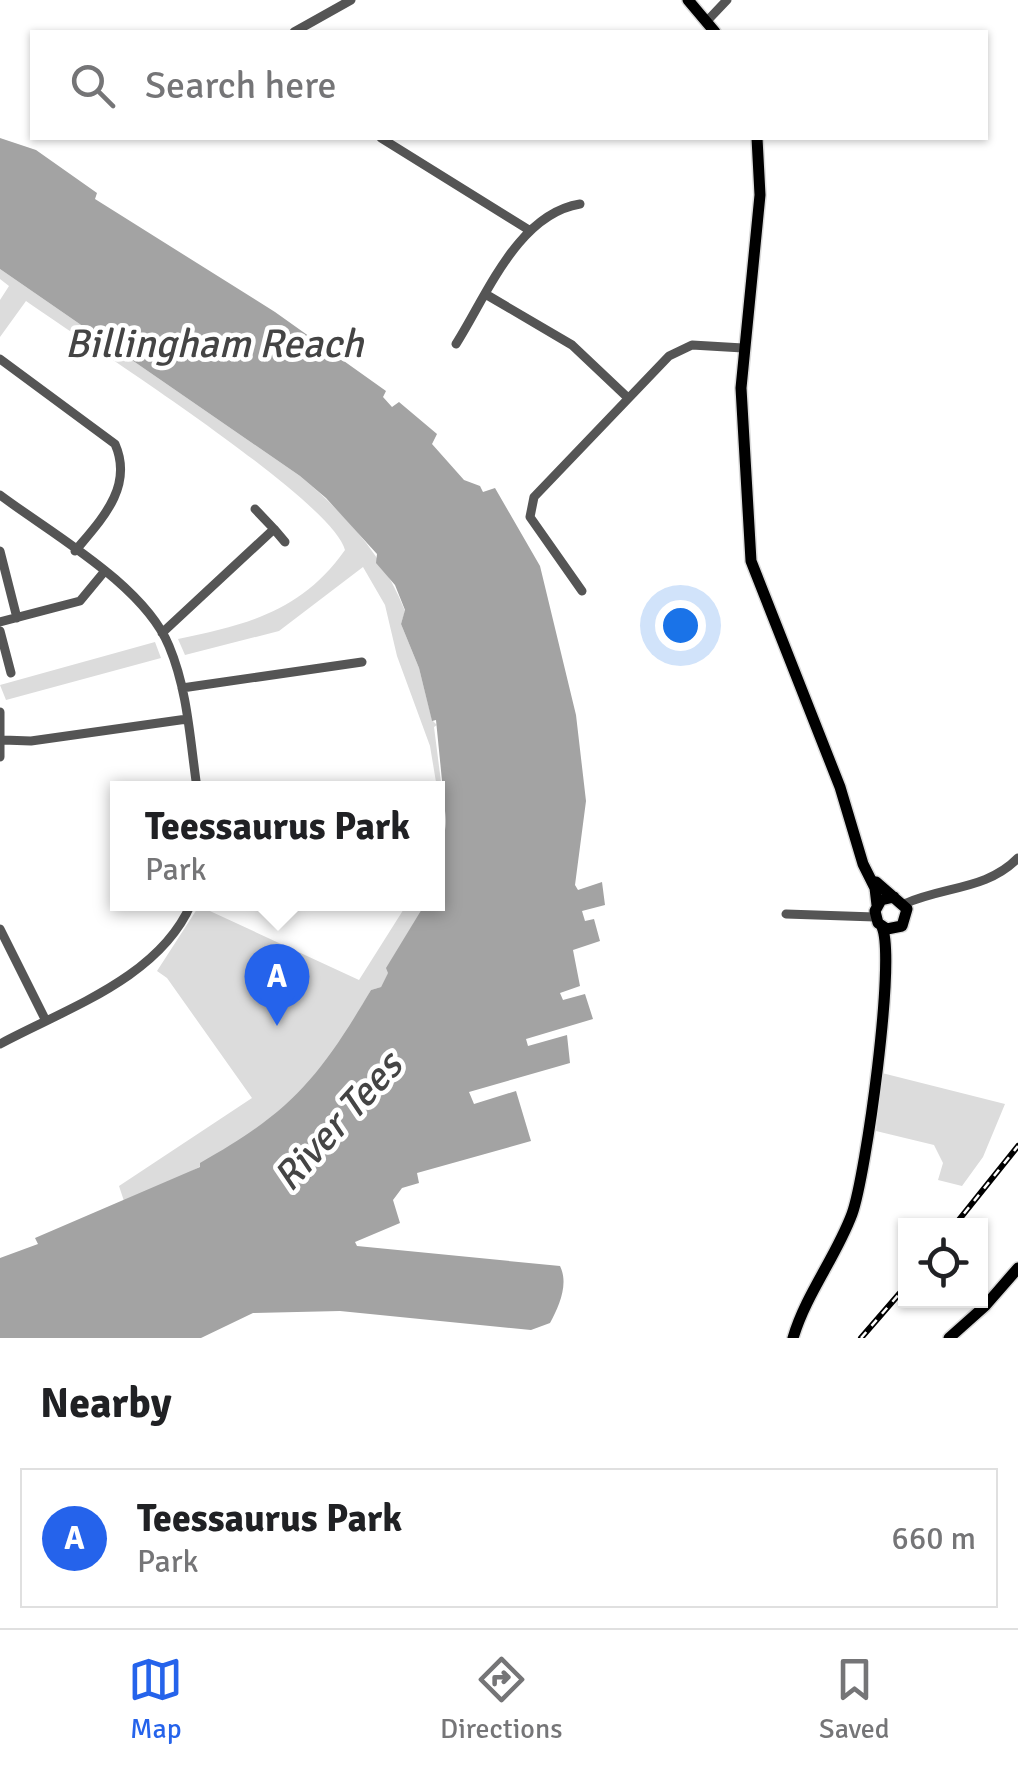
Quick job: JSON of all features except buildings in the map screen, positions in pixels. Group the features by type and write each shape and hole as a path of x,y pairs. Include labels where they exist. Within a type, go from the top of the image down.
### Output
{"main road":[{"path":"688,0 714,30"},
{"path":"756,140 760,195 743,348 742,403 751,560 870,876 886,954 866,1162 837,1246 793,1338"},
{"path":"870,876 899,900 907,915 886,954"},
{"path":"878,917 899,900"},
{"path":"878,917 902,926"},
{"path":"949,1338 1018,1268"}],"street":[{"path":"707,21 727,0"},
{"path":"298,30 348,2"},
{"path":"384,140 529,230"},
{"path":"456,344 529,230 564,207 580,204"},
{"path":"487,295 572,345 627,397"},
{"path":"582,591 537,530 529,507 627,397 680,349 705,344 743,348"},
{"path":"0,359 115,444 122,459 116,498 75,551"},
{"path":"0,494 104,572 142,605 162,633 182,688 196,781"},
{"path":"255,509 285,542"},
{"path":"162,633 274,529"},
{"path":"0,550 16,618"},
{"path":"0,622 80,602 104,572"},
{"path":"0,632 11,672"},
{"path":"182,688 362,662"},
{"path":"0,712 0,758"},
{"path":"3,740 30,741 187,719"},
{"path":"899,900 988,882 1018,858"},
{"path":"0,1044 154,956 188,911"},
{"path":"786,914 878,917"},
{"path":"0,930 46,1020"}],"shaded area":[{"path":"0,269 300,476 347,521 386,572 405,611 401,624 419,668 432,720 437,725 434,727 441,781 436,781 430,746 397,656 385,605 363,567 279,631 185,655 178,639 271,612 310,588 345,550 330,526 253,459 26,301 0,337 0,300 9,286 0,279"},
{"path":"155,642 161,658 6,700 0,685"},
{"path":"196,911 210,911 359,980 403,911 421,911 381,987 371,990 339,1045 308,1087 236,1146 124,1201 119,1186 252,1098 167,978 157,971"},
{"path":"882,1073 1005,1104 983,1157 962,1186 938,1180 943,1163 934,1145 876,1131"}],"water":[{"path":"0,138 36,150 97,193 95,199 275,312 386,391 383,397 392,407 399,402 437,434 432,444 464,480 480,486 483,492 495,488 540,566 576,715 586,801 575,885 578,890 602,882 605,905 582,911 585,921 594,919 600,941 573,950 580,986 560,993 563,1000 585,994 593,1019 526,1039 528,1046 567,1035 570,1063 469,1092 474,1104 516,1091 531,1141 417,1173 419,1183 402,1188 393,1200 400,1223 355,1242 357,1246 560,1266 563,1288 550,1323 531,1330 340,1311 253,1313 201,1338 0,1338 0,1258 38,1244 35,1238 200,1167 200,1163 280,1109 318,1070 371,990 381,987 388,973 386,968 421,911 445,911 446,821 436,720 432,721 419,668 401,624 405,610 395,585 376,563 377,554 326,498 300,476 0,269"}],"railway":[{"path":"960,1218 1018,1146"},
{"path":"861,1338 898,1295"}],"place":[{"name":"Teessaurus Park","path":"277,1026"}],"water label":[{"name":"Billingham Reach","path":"214,343"},
{"name":"River Tees","path":"337,1121"}]}
